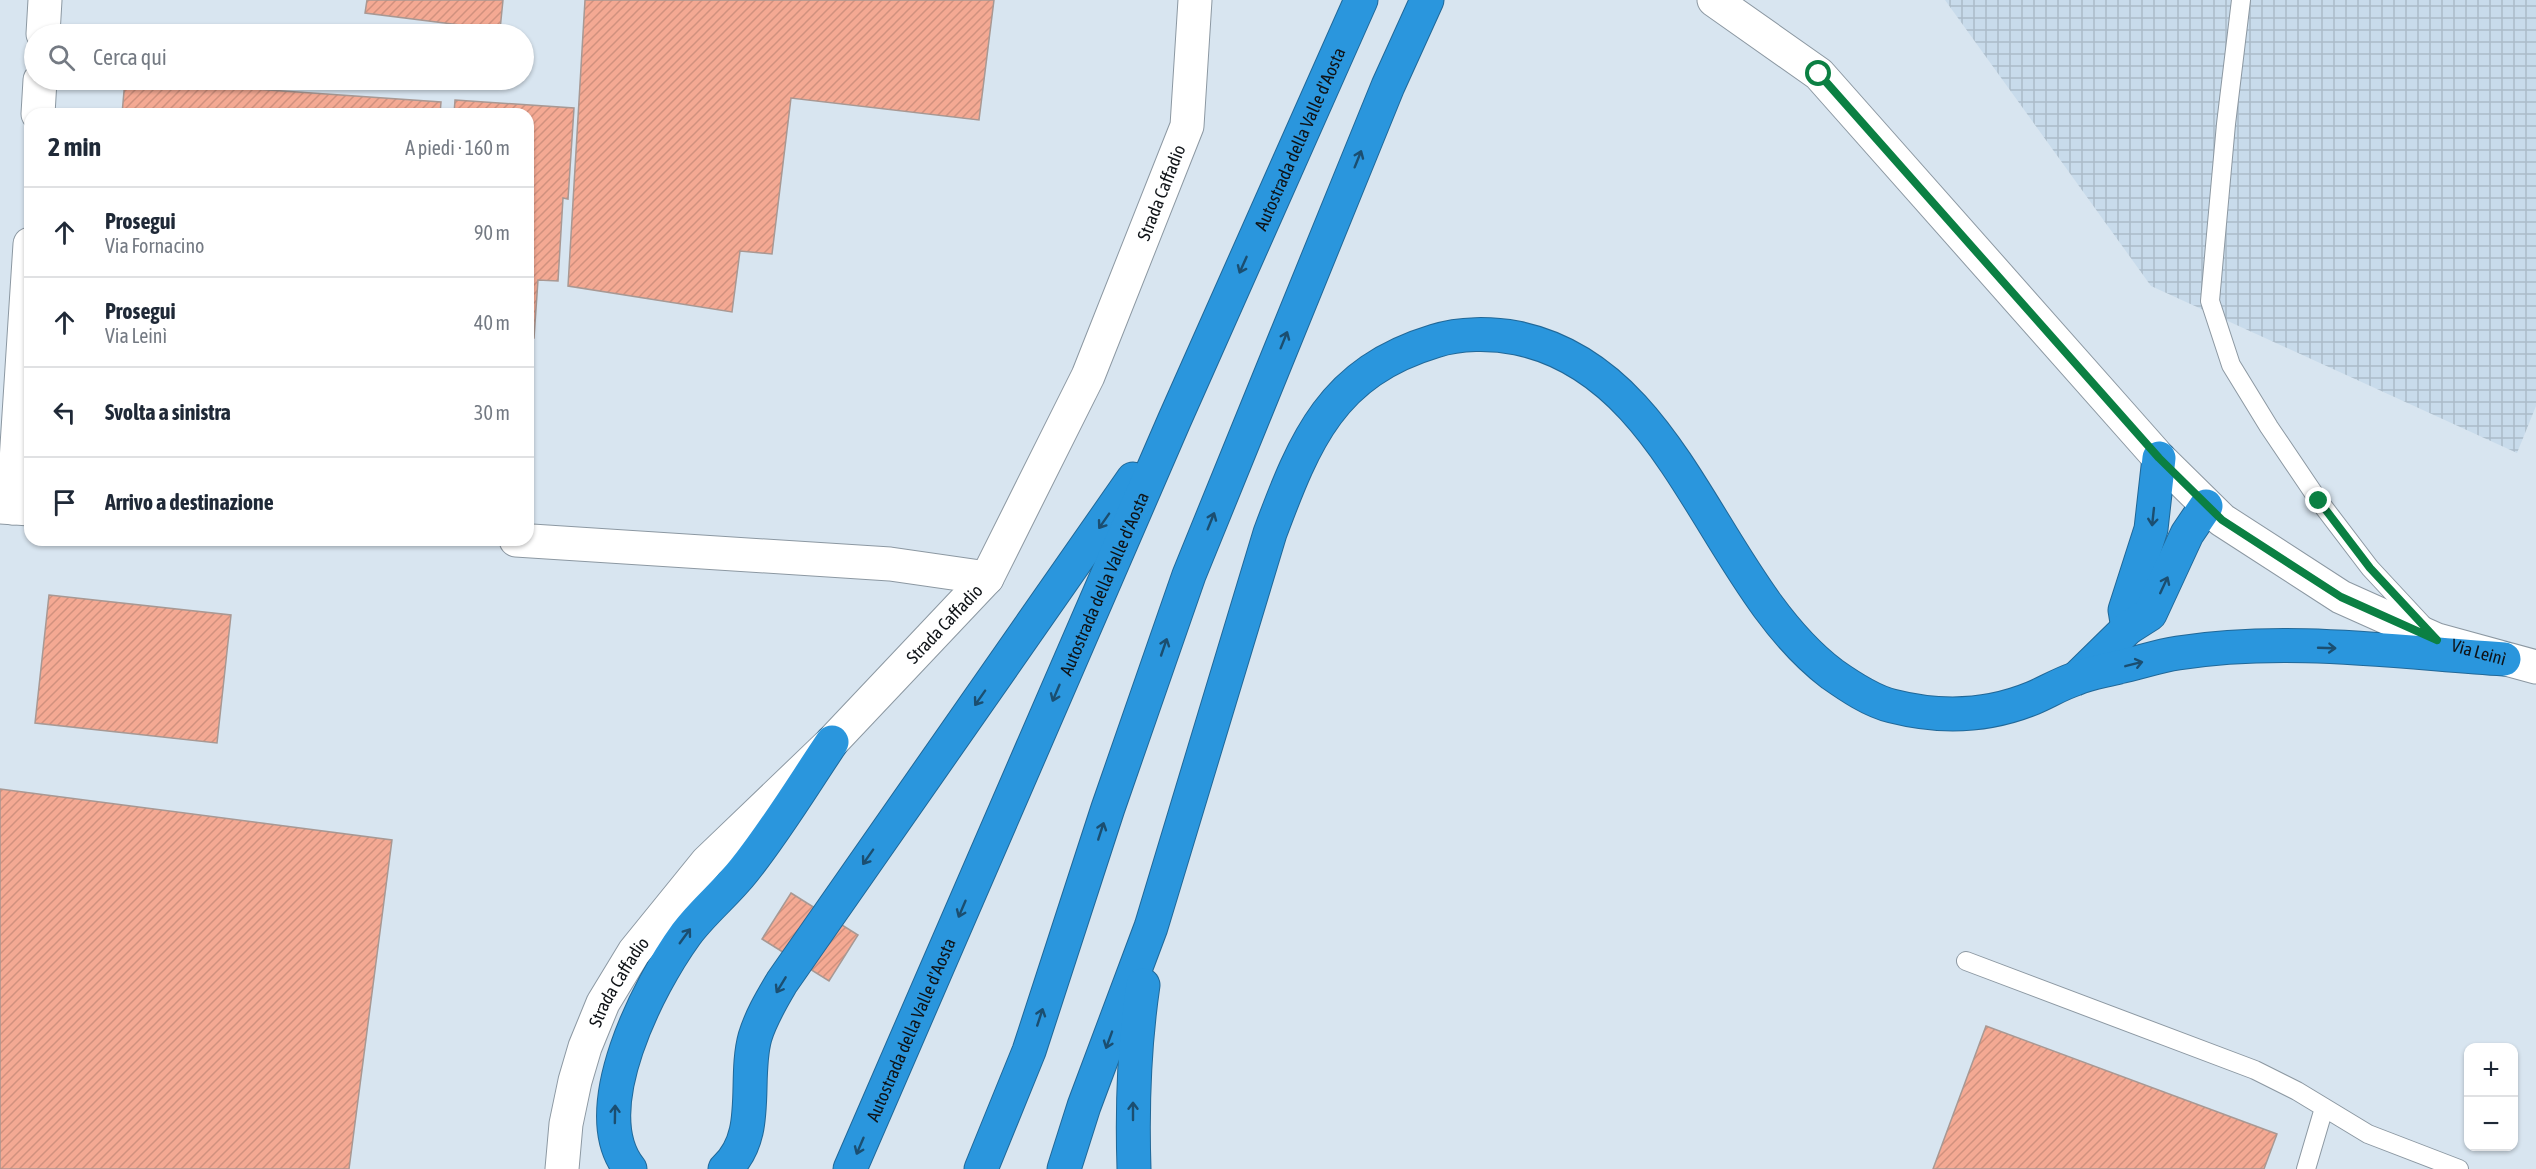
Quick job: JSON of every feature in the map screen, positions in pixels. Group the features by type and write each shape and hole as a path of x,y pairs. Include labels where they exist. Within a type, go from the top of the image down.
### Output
{"highway":[{"name":"Autostrada della Valle d'Aosta","path":"850,1169 1174,421 1361,0"},
{"path":"999,1169 1029,1051 1108,808 1189,575 1388,86 1427,0"},
{"path":"1064,1169 1089,1094 1151,927 1270,533 1288,483 1312,433 1338,398 1364,373 1411,348 1450,336 1501,335 1541,343 1584,364 1623,398 1654,433 1756,590 1781,624 1812,659 1845,684 1887,705 1930,714 1980,714 2030,699 2077,678 2176,653 2250,645 2504,659"},
{"path":"725,1169 735,1160 743,1146 748,1126 750,1069 755,1036 782,982 1174,421"},
{"path":"2128,628 2125,610 2151,529 2159,458"},
{"path":"2077,678 2128,628 2150,614 2187,534 2206,506"},
{"path":"630,1169 617,1144 614,1121 615,1096 621,1061 634,1026 659,976 686,934 744,871 832,742"},
{"path":"1134,1169 1132,1108 1135,1054 1151,927"},
{"path":"981,1169 1029,1051"}],"street":[{"path":"44,24 45,0"},
{"name":"Strada Caffadio","path":"562,1169 568,1113 585,1047 603,1003 634,952 706,862 832,742 987,578 1088,376 1187,126 1195,0"},
{"name":"Via Leinì","path":"1714,0 1819,74 2159,458 2222,520 2341,597 2437,640 2536,667"},
{"path":"38,108 39,90"},
{"path":"14,508 24,343"},
{"path":"534,541 890,564 987,578"}],"lane":[{"path":"2241,0 2226,124 2210,301 2231,365 2319,501 2370,568 2437,640"},
{"path":"1966,961 2255,1070 2368,1134 2459,1169"},
{"path":"2306,1169 2324,1108"}],"shaded area":[{"path":"1945,0 2536,0 2536,406 2517,453 2151,286"}],"building":[{"path":"367,0 503,0 501,24 452,24 365,13"},
{"path":"585,0 994,0 979,120 791,98 772,254 740,251 732,312 568,286"},
{"path":"124,90 269,90 441,102 440,108 123,108"},
{"path":"455,100 574,108 568,199 563,198 558,281 538,280 534,338 534,108 454,108"},
{"path":"49,595 231,615 217,743 35,723"},
{"path":"0,789 392,840 349,1169 0,1169"},
{"path":"791,893 858,935 829,981 762,939"},
{"path":"1986,1026 2277,1134 2264,1169 1933,1169"}],"route":[{"path":"1819,74 2159,458 2206,506 2222,520 2341,597 2437,640 2370,568 2319,501"}]}
